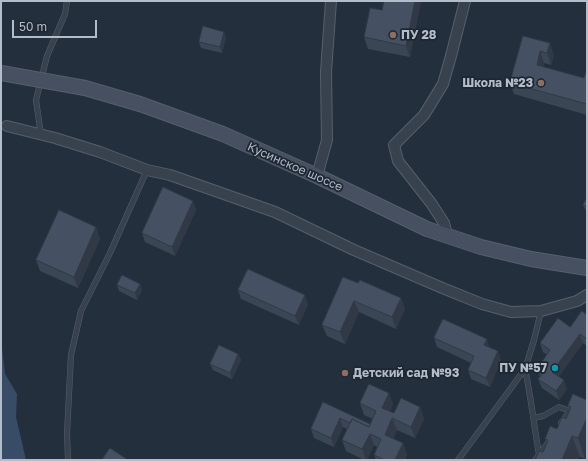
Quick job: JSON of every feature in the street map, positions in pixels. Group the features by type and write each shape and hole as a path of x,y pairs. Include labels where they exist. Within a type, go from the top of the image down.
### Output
{"main road":[{"name":"Кусинское шоссе","path":"1,72 85,88 140,104 223,134 317,176 427,229 447,236 488,249 531,259 587,268"}],"street":[{"path":"317,176 327,140 326,72 331,1"},
{"path":"447,236 444,222 398,161 394,145 424,115 443,84 465,1"},
{"path":"4,126 55,138 100,152 147,170 170,175 274,212 354,250 482,304 511,312 541,311 578,301 587,295"}],"lane":[{"path":"41,135 36,100 47,56 65,14 67,1"},
{"path":"68,460 67,433 70,355 81,311 110,252 147,170"},
{"path":"458,460 524,369 534,340 541,311"},
{"path":"524,369 529,390 539,454"},
{"path":"533,418 543,416 559,407 570,411 557,430"},
{"path":"535,460 552,436"}],"water":[{"path":"1,319 5,374 17,394 16,417 26,460 1,460"}],"building":[{"name":"ПУ 28","path":"384,1 415,1 406,46 364,37 370,8 382,10"},
{"path":"203,26 224,32 220,47 199,42"},
{"path":"523,36 550,43 547,53 540,51 537,65 584,78 587,69 587,104 510,83"},
{"path":"163,187 193,201 172,247 142,233"},
{"path":"587,198 587,207 583,205"},
{"path":"59,210 96,227 74,277 36,260"},
{"path":"248,269 305,295 295,316 238,290"},
{"path":"122,275 140,284 135,293 117,285"},
{"path":"343,277 358,283 360,280 401,298 392,317 354,301 340,332 322,325"},
{"name":"ПУ №57","path":"582,311 587,315 587,339 580,334 552,372 564,380 556,391 538,379 543,373 537,369 550,350 540,343 558,318 570,327"},
{"path":"443,319 487,339 484,345 498,351 486,378 468,370 474,356 434,338"},
{"path":"219,345 238,354 230,373 210,364"},
{"path":"369,384 389,393 382,408 394,413 401,398 420,407 411,427 392,418 385,435 403,443 395,460 385,460 374,455 381,439 370,434 362,449 342,440 352,419 369,427 376,411 360,403"},
{"path":"573,394 587,400 587,418 578,438 572,436 562,460 535,460 539,451 543,452 548,440 545,439 550,426 557,429 562,417 566,419 571,407 568,406"},
{"path":"323,402 370,424 369,427 352,419 350,423 340,418 331,438 311,429"},
{"path":"110,448 128,460 102,460"}],"place":[{"name":"ПУ 28","path":"393,35"},
{"name":"Школа №23","path":"541,83"},
{"name":"ПУ №57","path":"555,368"},
{"name":"Детский сад №93","path":"345,373"}]}
